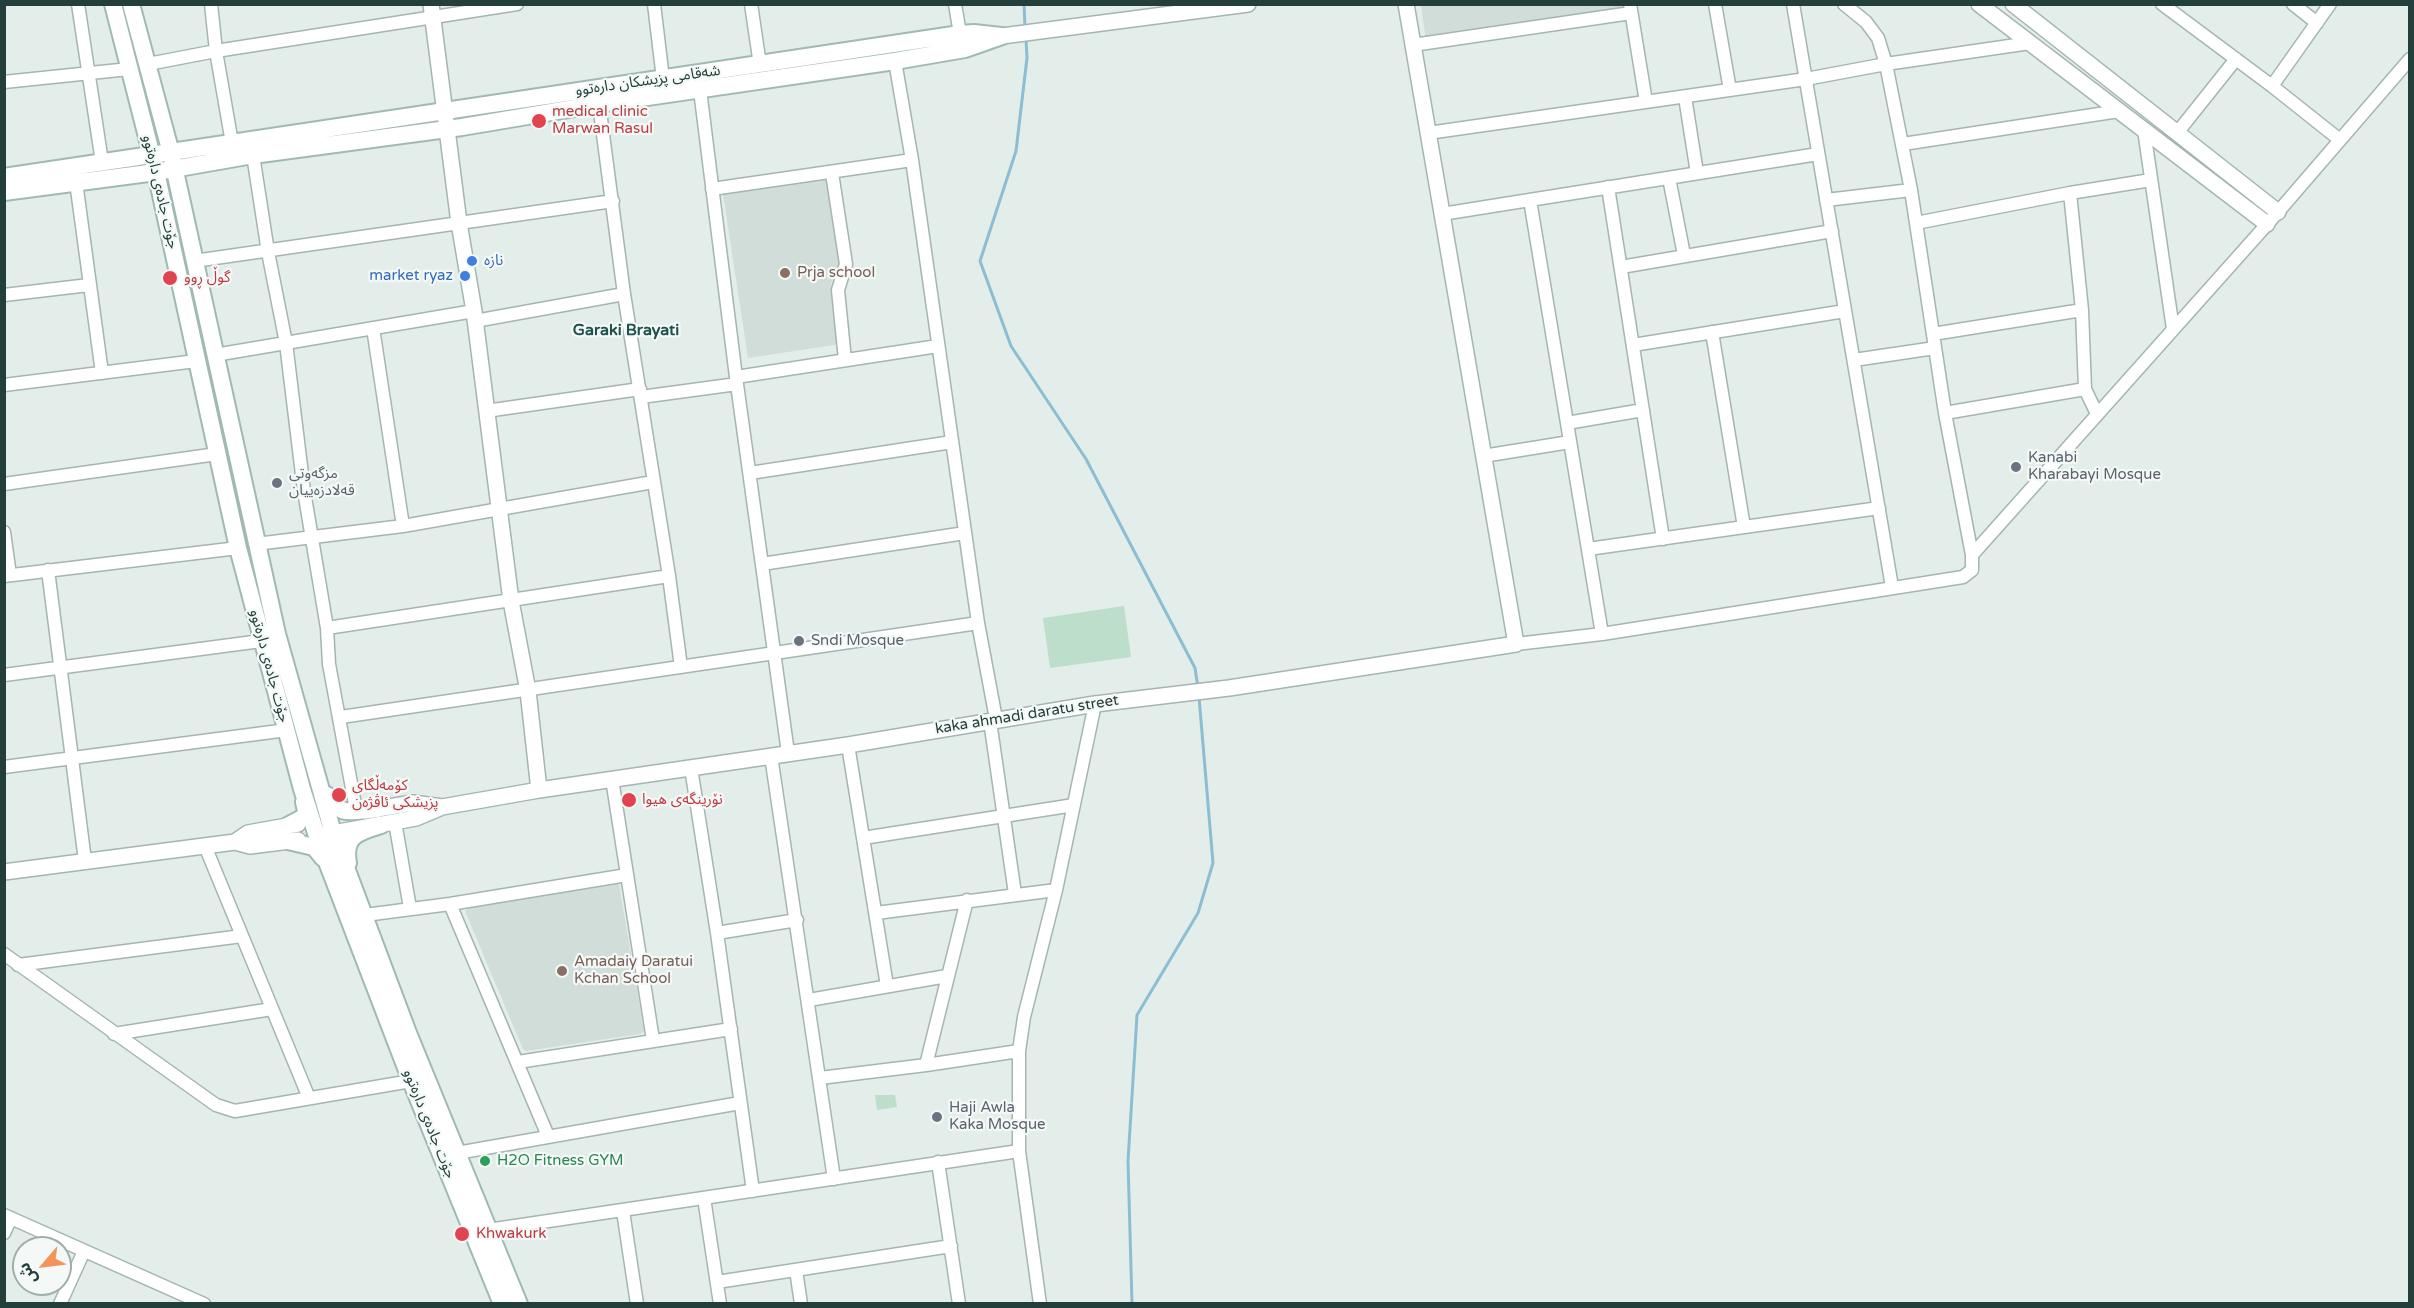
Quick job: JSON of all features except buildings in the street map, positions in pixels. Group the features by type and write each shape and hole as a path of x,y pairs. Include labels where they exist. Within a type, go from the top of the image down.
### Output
{"main road":[{"name":"جۆت جادەی دارەتوو","path":"113,4 156,172 238,548 261,641 314,829 365,915 396,1001 519,1304"},
{"name":"جۆت جادەی دارەتوو","path":"131,4 172,160 277,634 332,825 343,880 411,1081 502,1304"},
{"name":"شەقامی پزیشکان دارەتوو","path":"4,192 156,172 172,160 232,143 599,104 698,82 760,65 960,34 984,38 1010,35"},
{"name":"شەقامی پزیشکان دارەتوو","path":"4,177 152,155 172,160 253,155 663,79 698,82 895,61 965,49 984,38"},
{"path":"315,768 334,807 343,812 356,810 384,818"},
{"path":"302,789 305,814 287,834 317,849 343,880"},
{"path":"343,880 349,841 384,818"}],"street":[{"path":"78,4 102,162"},
{"path":"211,4 216,51 232,143"},
{"path":"148,64 432,11 517,4"},
{"path":"654,4 663,79"},
{"path":"752,4 760,65"},
{"path":"955,4 960,34"},
{"name":"شەقامی پزیشکان دارەتوو","path":"1010,35 1248,4"},
{"path":"1406,4 1516,644 1602,633 1963,577 1972,570 1972,555 1945,413 1911,190 1886,64 1878,38 1866,22 1844,4"},
{"path":"1715,4 1730,90"},
{"path":"1793,4 1892,587"},
{"path":"1979,4 2267,224"},
{"path":"2013,4 2278,212"},
{"path":"2162,4 2340,140"},
{"path":"2293,4 2317,23"},
{"path":"2272,86 2330,4"},
{"path":"1413,45 1631,9 1646,102"},
{"path":"432,11 459,223 475,316 511,600 528,691 539,790"},
{"path":"1428,133 1806,79 1886,64 2030,43"},
{"path":"2177,133 2236,59"},
{"path":"1972,555 2278,212 2409,59"},
{"path":"895,61 912,160 993,720 1003,816 1015,894"},
{"path":"4,82 129,69"},
{"path":"698,82 736,381 788,753"},
{"path":"1685,97 1697,173"},
{"path":"599,104 624,294 669,576 681,667"},
{"path":"1903,144 2119,111"},
{"path":"2144,130 2173,329"},
{"path":"1442,214 1818,154"},
{"path":"253,155 268,252 286,343 311,538 327,628 329,664 341,717 356,810"},
{"path":"711,189 912,160"},
{"path":"832,173 846,264 838,290 845,360"},
{"path":"1669,178 1684,255"},
{"path":"1916,223 2151,180"},
{"path":"76,182 102,372"},
{"path":"1608,187 1664,539"},
{"path":"1826,200 1911,190"},
{"path":"2070,193 2082,310 2085,389 2097,414"},
{"path":"1530,200 1602,633"},
{"path":"194,261 613,201"},
{"path":"1621,267 1832,231"},
{"path":"4,295 89,285"},
{"path":"215,355 373,328 475,316 624,294"},
{"path":"1633,345 1845,310"},
{"path":"1933,334 2082,310"},
{"path":"373,328 404,526"},
{"path":"1712,332 1744,527"},
{"path":"486,411 736,381 845,360 938,346"},
{"path":"1854,360 1935,348"},
{"path":"4,385 196,361"},
{"path":"1945,413 2085,389"},
{"path":"1567,423 1643,410"},
{"path":"750,473 952,442"},
{"path":"1484,456 1570,442"},
{"path":"4,484 217,454"},
{"path":"256,544 404,526 653,482"},
{"path":"1588,549 1879,508"},
{"path":"4,532 8,575 238,548"},
{"path":"762,564 965,533"},
{"path":"48,570 85,861"},
{"path":"327,628 669,576"},
{"path":"341,717 978,623"},
{"path":"4,675 261,641"},
{"name":"kaka ahmadi daratu street","path":"442,807 539,790 848,745 1095,704 1229,688 1516,644"},
{"path":"1040,1304 1019,1151 1019,1051 1024,1017 1056,890 1095,704"},
{"path":"4,767 286,730"},
{"path":"848,745 887,986"},
{"path":"771,756 834,1179"},
{"path":"691,768 753,1191"},
{"path":"612,779 653,1040"},
{"path":"384,818 413,803 442,807"},
{"path":"862,838 1074,805"},
{"path":"4,872 235,842 248,833 287,834 384,818 416,818 442,807"},
{"path":"384,818 410,908"},
{"path":"205,846 309,1098"},
{"path":"365,915 450,904 627,875"},
{"path":"876,914 967,900 1056,890"},
{"path":"926,1065 967,900"},
{"path":"450,904 548,1136"},
{"path":"717,933 797,920"},
{"path":"18,965 242,936"},
{"path":"4,954 114,1034 222,1108 235,1111 411,1081"},
{"path":"809,999 947,976"},
{"path":"114,1034 272,1009"},
{"path":"518,1062 730,1029"},
{"path":"820,1078 1019,1051"},
{"path":"457,1153 740,1103"},
{"path":"488,1230 1019,1151"},
{"path":"938,1162 959,1304"},
{"path":"704,1198 720,1304"},
{"path":"623,1211 638,1304"},
{"path":"4,1233 8,1217 204,1304"},
{"path":"717,1282 951,1246"},
{"path":"60,1304 84,1251"},
{"path":"796,1270 801,1304"}],"shaded area":[{"path":"1621,4 1622,12 1426,41 1421,5"},
{"name":"Prja school","path":"827,179 840,261 831,284 841,344 748,358 723,194"},
{"name":"Amadaiy Daratui Kchan School","path":"619,884 644,1031 640,1034 526,1051 523,1049 465,911 471,906"}],"green space":[{"path":"1124,606 1131,657 1050,668 1043,618"},
{"path":"875,1095 895,1095 897,1107 877,1110"}],"waterway":[{"path":"1024,4 1025,27"},
{"path":"1026,39 1027,58 1016,151 980,261 1011,346 1086,459 1195,668 1198,688"},
{"path":"1132,1304 1128,1161 1137,1015 1198,913 1213,863 1199,697"}],"place":[{"name":"medical clinic Marwan Rasul","path":"539,121"},
{"name":"نازە","path":"472,261"},
{"name":"Prja school","path":"785,273"},
{"name":"market ryaz","path":"465,276"},
{"name":"گوڵ ڕوو","path":"170,278"},
{"name":"Kanabi Kharabayi Mosque","path":"2016,467"},
{"name":"مزگەوتی قەلادزەییان","path":"277,483"},
{"name":"Sndi Mosque","path":"799,641"},
{"name":"کۆمەڵگای پزیشکی ئاڤژەن","path":"339,795"},
{"name":"نۆرینگەی هیوا","path":"629,800"},
{"name":"Amadaiy Daratui Kchan School","path":"562,971"},
{"name":"Haji Awla Kaka Mosque","path":"937,1117"},
{"name":"H2O Fitness GYM","path":"485,1161"},
{"name":"Khwakurk","path":"462,1234"}],"district":[{"name":"Garaki Brayati","path":"626,331"}]}
